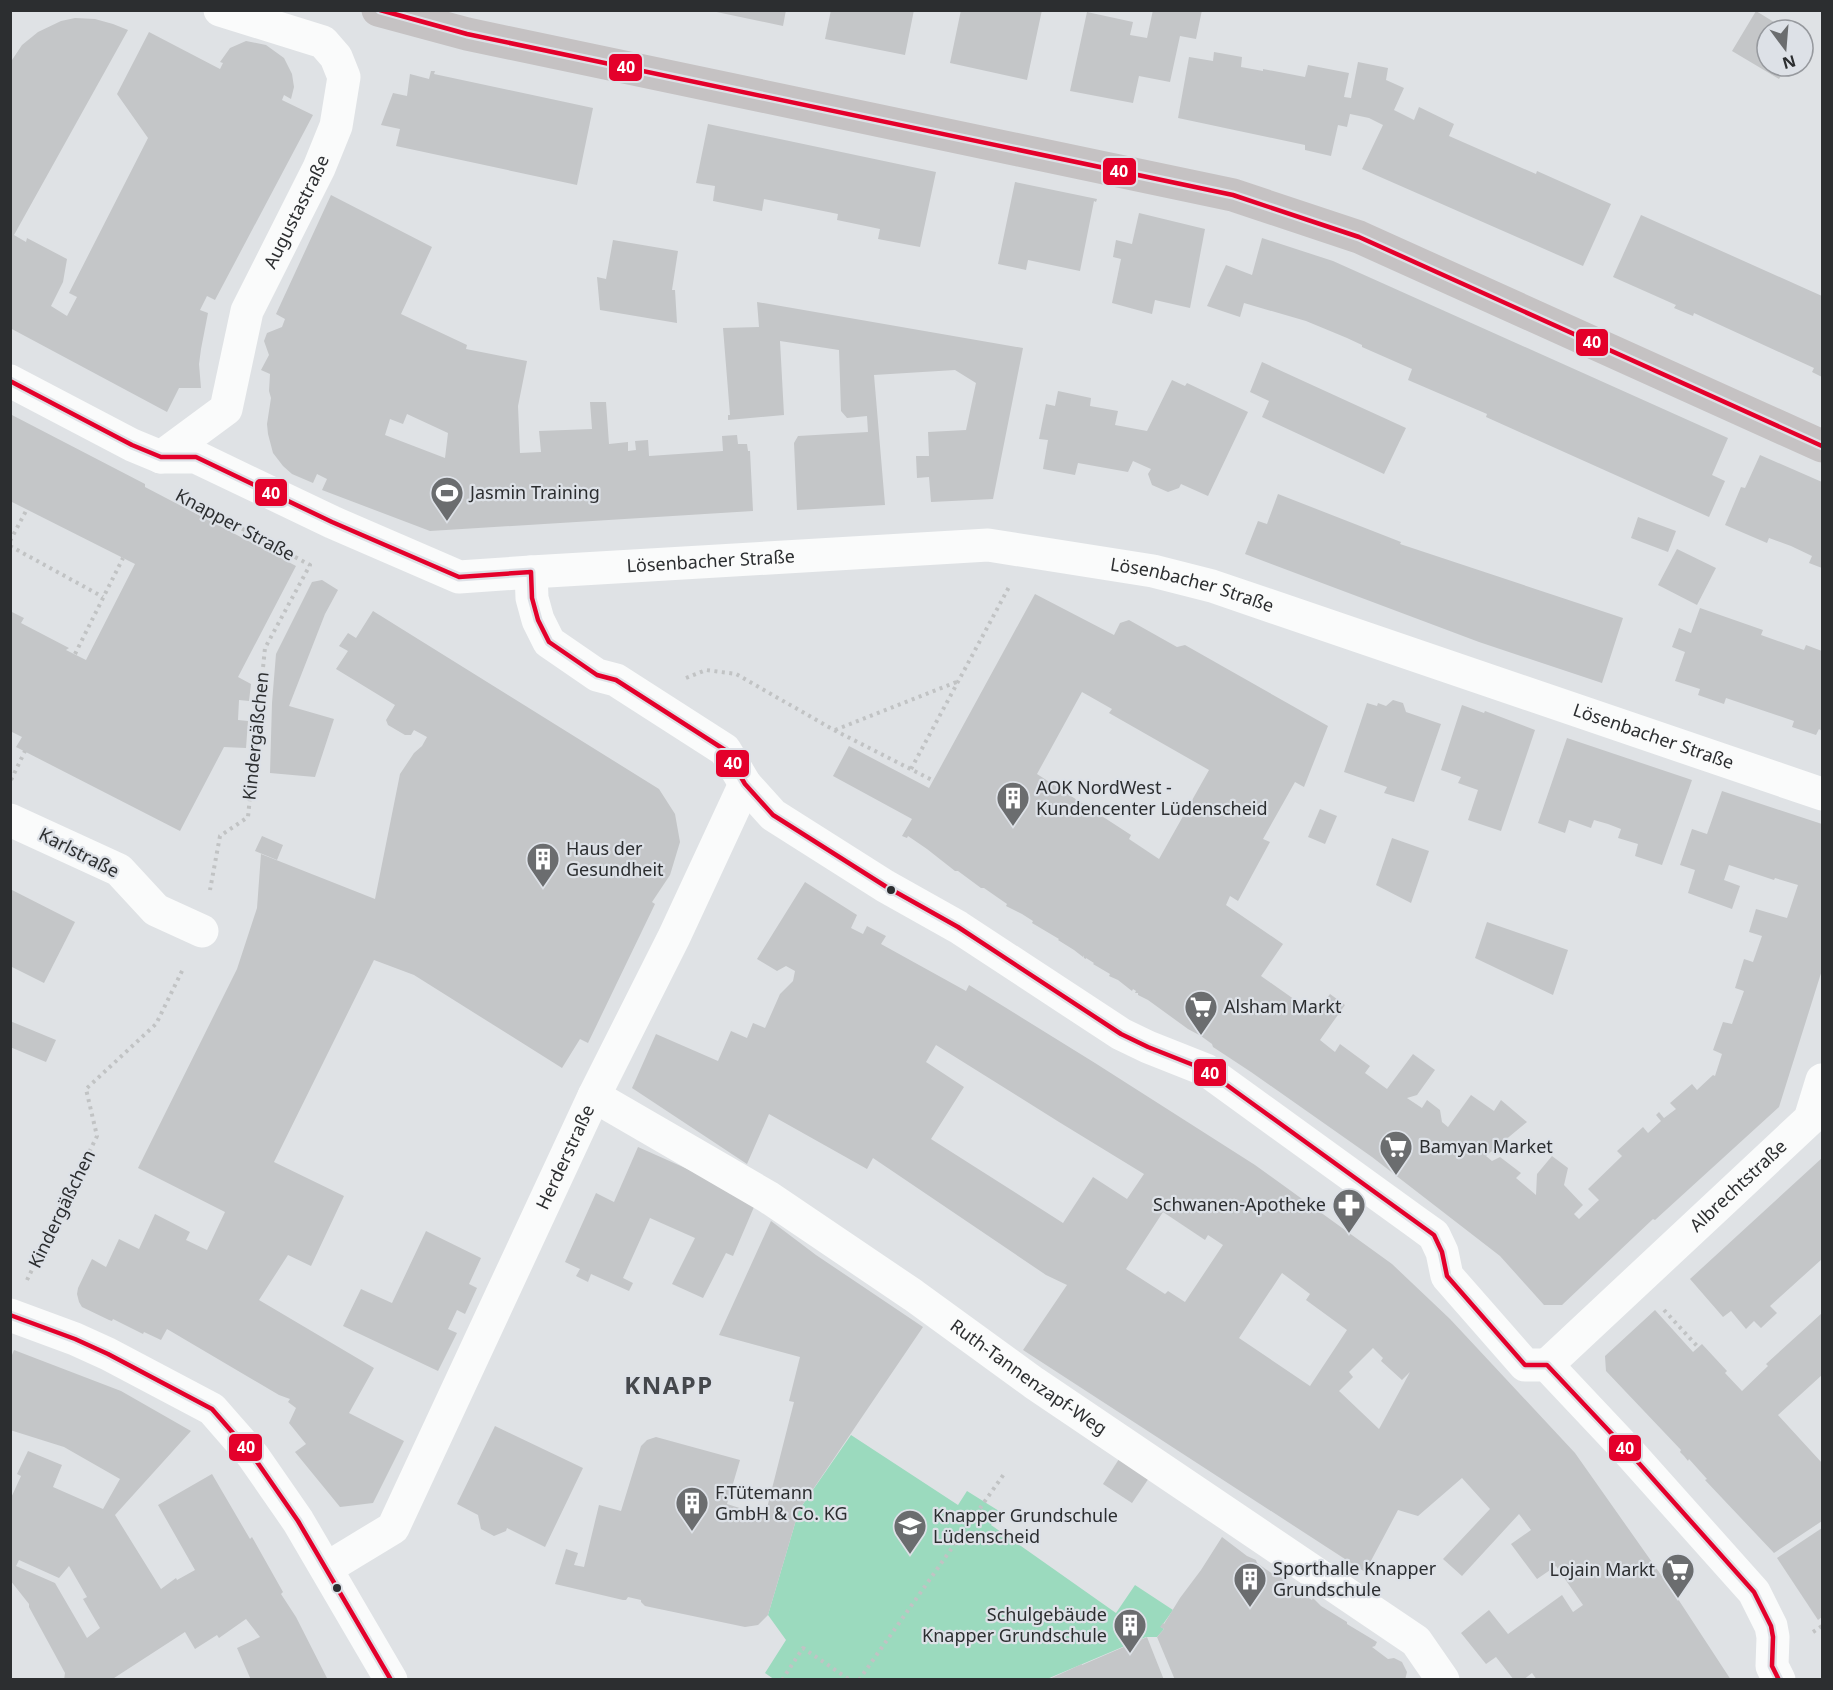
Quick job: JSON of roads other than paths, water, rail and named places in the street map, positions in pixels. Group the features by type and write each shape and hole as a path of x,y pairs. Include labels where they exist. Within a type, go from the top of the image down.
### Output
{"main road":[{"path":"381,11 467,34 1233,195 1359,237 1822,446"}],"street":[{"name":"Augustastraße","path":"161,457 226,409 247,310 319,168 336,126 344,77 336,57 323,42 220,10"},
{"path":"10,381 132,445 161,457 196,457 332,522 459,577 531,572 532,598 538,620 549,642 597,675 616,680 725,750 745,783 773,815 885,886 958,927 1121,1034 1206,1070 1343,1168 1434,1235 1442,1252 1447,1276 1525,1365 1547,1365 1628,1451 1754,1592 1771,1626 1772,1666 1779,1680"},
{"name":"Lösenbacher Straße","path":"531,572 988,545 1153,571 1212,585 1822,794"},
{"name":"Herderstraße","path":"327,1568 393,1528 594,1096 674,937 745,783"},
{"name":"Karlstraße","path":"10,820 119,870 156,910 202,932"},
{"name":"Albrechtstraße","path":"1547,1365 1810,1119 1822,1080"},
{"name":"Ruth-Tannenzapf-Weg","path":"594,1096 768,1197 913,1295 1035,1383 1416,1641 1443,1680"},
{"path":"10,1315 108,1354 212,1409 253,1456 298,1521 391,1680"}],"place":[{"name":"Jasmin Training","path":"447,522"},
{"name":"AOK NordWest - Kundencenter Lüdenscheid","path":"1013,827"},
{"name":"Haus der Gesundheit","path":"543,888"},
{"name":"Alsham Markt","path":"1201,1036"},
{"name":"Bamyan Market","path":"1396,1176"},
{"name":"Schwanen-Apotheke","path":"1349,1234"},
{"name":"F.Tütemann GmbH & Co. KG","path":"692,1532"},
{"name":"Knapper Grundschule Lüdenscheid","path":"910,1555"},
{"name":"Lojain Markt","path":"1678,1599"},
{"name":"Sporthalle Knapper Grundschule","path":"1250,1608"},
{"name":"Schulgebäude Knapper Grundschule","path":"1130,1654"}],"district":[{"name":"KNAPP","path":"669,1386"}]}
